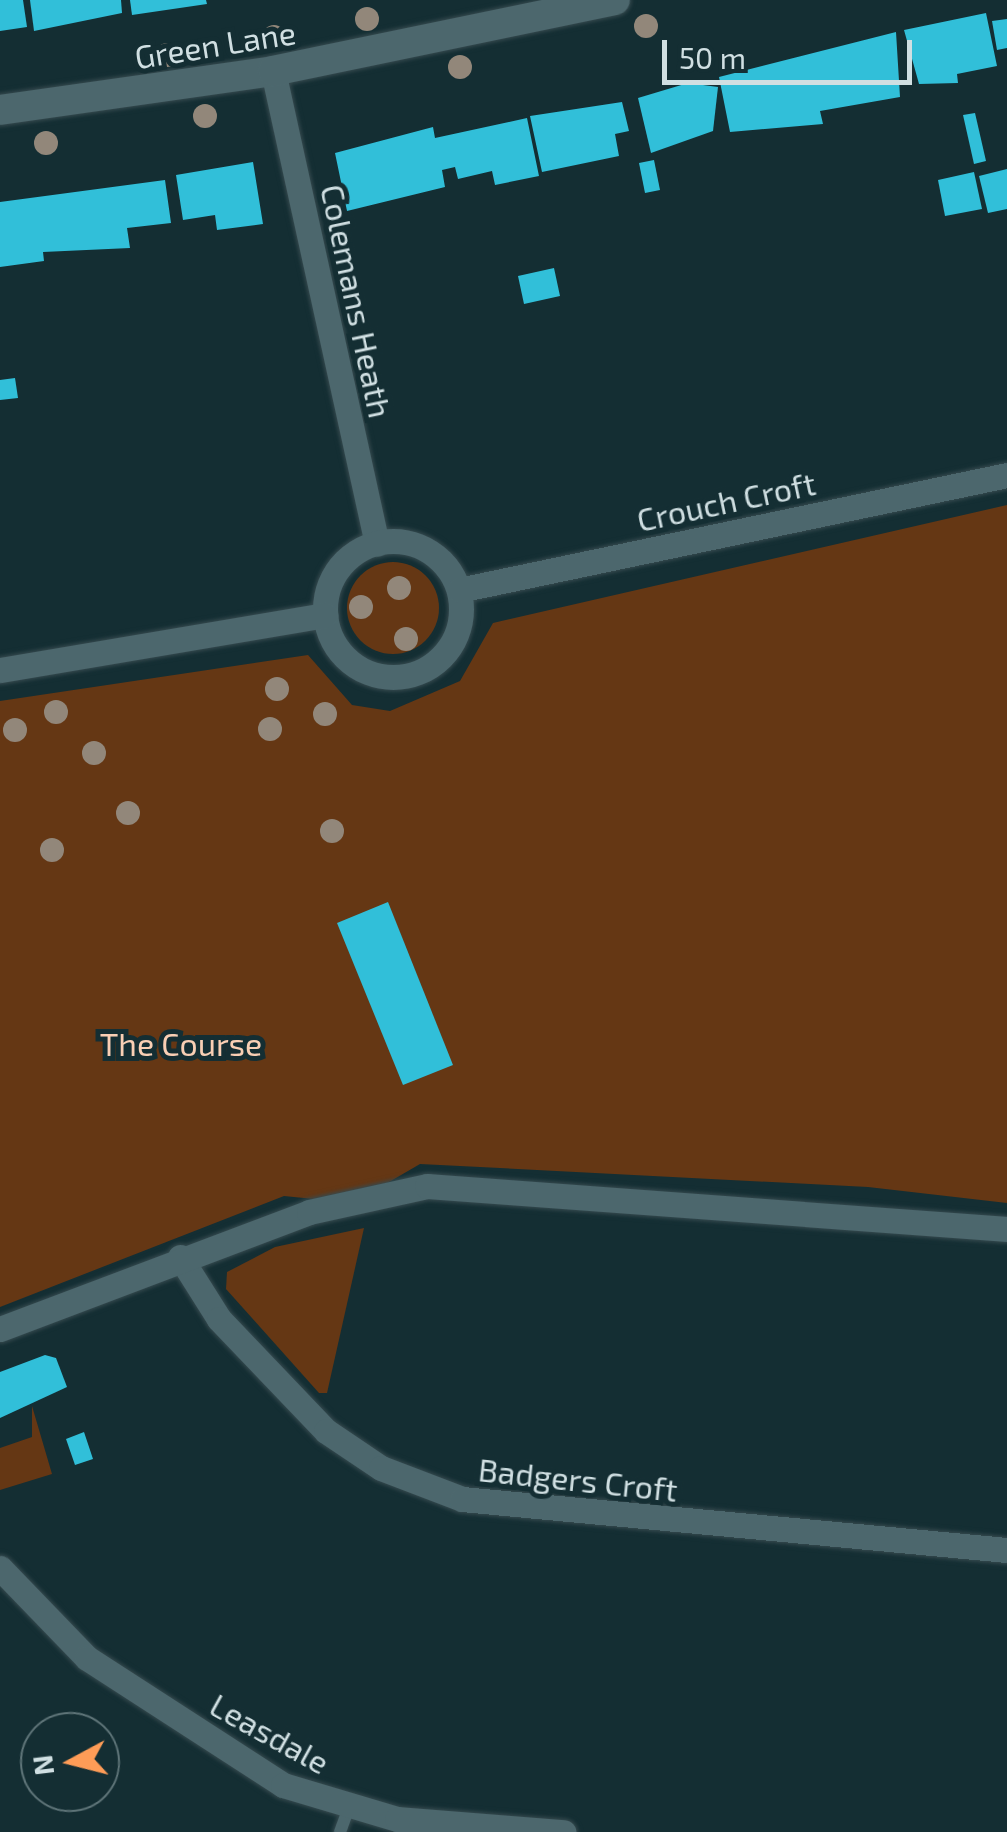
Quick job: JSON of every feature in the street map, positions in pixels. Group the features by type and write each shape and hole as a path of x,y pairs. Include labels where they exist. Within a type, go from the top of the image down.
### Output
{"main road":[{"name":"Green Lane","path":"0,110 273,72 615,0"}],"street":[{"name":"Colemans Heath","path":"273,72 376,544"},
{"name":"Crouch Croft","path":"458,590 1007,475"},
{"path":"376,544 430,552 458,590 456,637 433,664 401,678 355,666 325,615 338,569 376,544"},
{"path":"0,670 325,615"},
{"path":"0,1329 309,1212 428,1186 1007,1229"},
{"name":"Badgers Croft","path":"180,1258 219,1319 326,1431 381,1468 462,1500 1007,1550"},
{"name":"Leasdale","path":"0,1568 87,1658 244,1762 344,1821 562,1832"}],"green space":[{"name":"The Course","path":"1007,505 1007,1203 868,1187 420,1164 353,1203 284,1196 0,1307 0,701 308,655 352,705 390,711 460,681 493,623"},
{"path":"393,562 411,566 425,576 435,590 439,608 435,626 425,640 411,650 393,654 375,650 361,640 351,626 347,608 351,590 361,576 375,566"},
{"path":"364,1228 327,1393 319,1393 226,1289 227,1272 275,1247"},
{"path":"32,1406 52,1474 0,1490 0,1448 32,1437"}],"building":[{"path":"0,0 23,0 27,27 0,31"},
{"path":"30,0 121,0 122,13 34,31"},
{"path":"130,0 206,0 207,4 132,15"},
{"path":"986,13 997,66 957,74 958,83 919,84 904,30"},
{"path":"1007,19 1007,48 997,50 992,21"},
{"path":"896,32 900,97 820,111 823,124 730,132 719,77"},
{"path":"688,83 718,87 713,131 651,153 638,98"},
{"path":"622,102 629,131 615,134 619,156 542,172 530,116"},
{"path":"975,113 986,161 974,164 963,115"},
{"path":"527,118 539,176 495,185 492,171 458,179 455,167 442,170 445,187 347,211 335,153 433,127 435,138"},
{"path":"654,160 660,190 645,193 639,163"},
{"path":"253,162 263,224 217,230 215,215 183,220 176,175"},
{"path":"1007,169 1007,209 988,213 979,176"},
{"path":"974,172 982,209 945,216 938,180"},
{"path":"165,180 171,223 127,228 130,248 43,252 44,261 0,267 0,202"},
{"path":"554,268 560,296 524,304 518,276"},
{"path":"15,378 18,398 0,400 0,380"},
{"path":"388,902 453,1065 403,1085 337,923"},
{"path":"45,1355 56,1358 67,1387 0,1418 0,1372"},
{"path":"84,1432 93,1459 75,1465 66,1439"}]}
